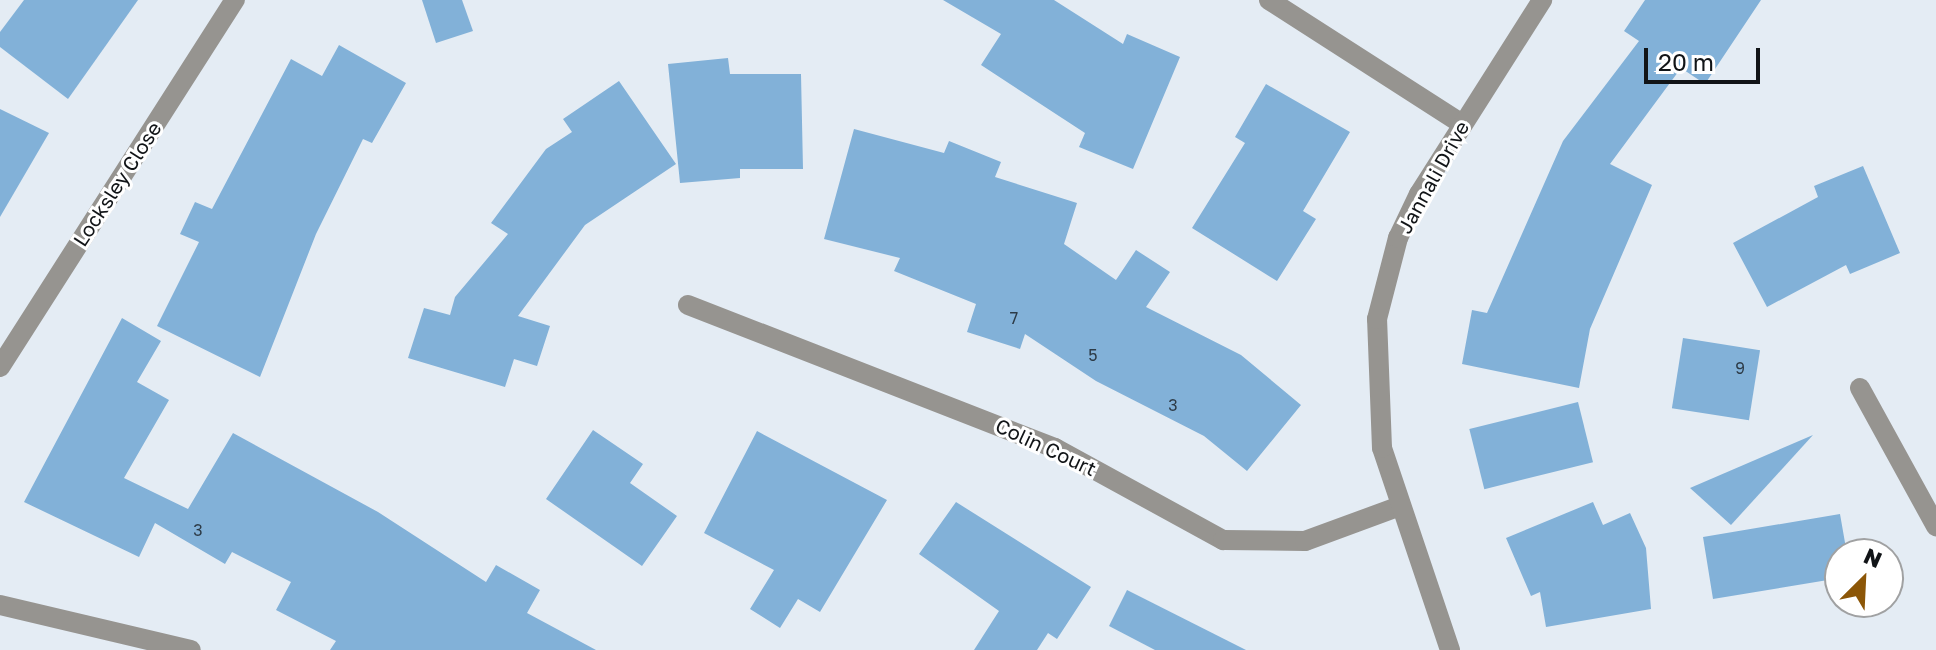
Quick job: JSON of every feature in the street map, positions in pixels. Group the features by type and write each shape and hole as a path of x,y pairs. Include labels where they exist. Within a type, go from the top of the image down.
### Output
{"street":[{"name":"Locksley Close","path":"0,367 235,0"},
{"path":"1269,0 1462,124"},
{"name":"Jannali Drive","path":"1450,650 1382,448 1377,319 1398,238 1462,124 1542,0"},
{"name":"Colin Court","path":"688,305 1055,448 1223,540 1305,541 1400,506"},
{"path":"1860,388 1936,526"},
{"path":"0,605 191,650"}],"building":[{"path":"24,0 138,0 68,99 0,47 0,32"},
{"path":"422,0 462,0 473,31 436,43"},
{"path":"943,0 1054,0 1123,44 1127,34 1180,57 1133,169 1079,147 1085,133 981,65 1001,34"},
{"path":"1645,0 1761,0 1705,84 1681,68 1610,164 1652,185 1590,329 1579,388 1462,364 1472,310 1487,313 1563,141 1639,41 1624,31"},
{"path":"339,45 406,83 372,143 363,139 316,234 260,377 157,326 199,242 180,234 195,202 212,209 291,59 322,76"},
{"path":"728,58 730,74 801,74 803,169 740,169 740,178 680,183 668,64"},
{"path":"619,81 676,164 585,225 518,316 550,326 537,366 514,359 505,387 408,358 424,308 450,315 455,297 508,234 491,223 546,149 572,132 563,119"},
{"path":"1266,84 1350,132 1303,211 1316,219 1277,281 1192,228 1245,143 1235,137"},
{"path":"0,109 49,133 0,217"},
{"path":"854,129 944,153 949,141 1001,162 995,177 1077,203 1064,244 1116,280 1136,250 1170,272 1146,307 1241,355 1301,405 1247,471 1204,436 1096,381 1025,334 1020,349 967,332 976,304 894,271 900,258 824,239"},
{"path":"1863,166 1900,253 1850,274 1846,265 1767,307 1733,243 1818,197 1814,186"},
{"path":"122,318 161,341 137,382 169,400 124,478 188,509 233,433 378,512 486,582 496,565 540,590 527,613 596,650 330,650 336,641 276,610 291,582 232,552 225,564 155,523 139,557 24,502"},
{"path":"1683,338 1760,350 1749,420 1672,408"},
{"path":"1578,402 1593,462 1484,489 1469,429"},
{"path":"593,430 643,464 630,483 677,516 642,566 546,499"},
{"path":"757,431 887,500 820,612 798,599 780,628 750,609 774,570 704,533"},
{"path":"1813,435 1731,525 1690,488"},
{"path":"956,502 1091,587 1057,639 1048,633 1037,650 974,650 999,611 919,554"},
{"path":"1593,502 1603,525 1630,513 1646,548 1651,609 1546,627 1540,592 1531,596 1506,538"},
{"path":"1840,514 1844,538 1824,538 1824,581 1713,599 1703,537"},
{"path":"1127,590 1246,650 1155,650 1109,626"}]}
